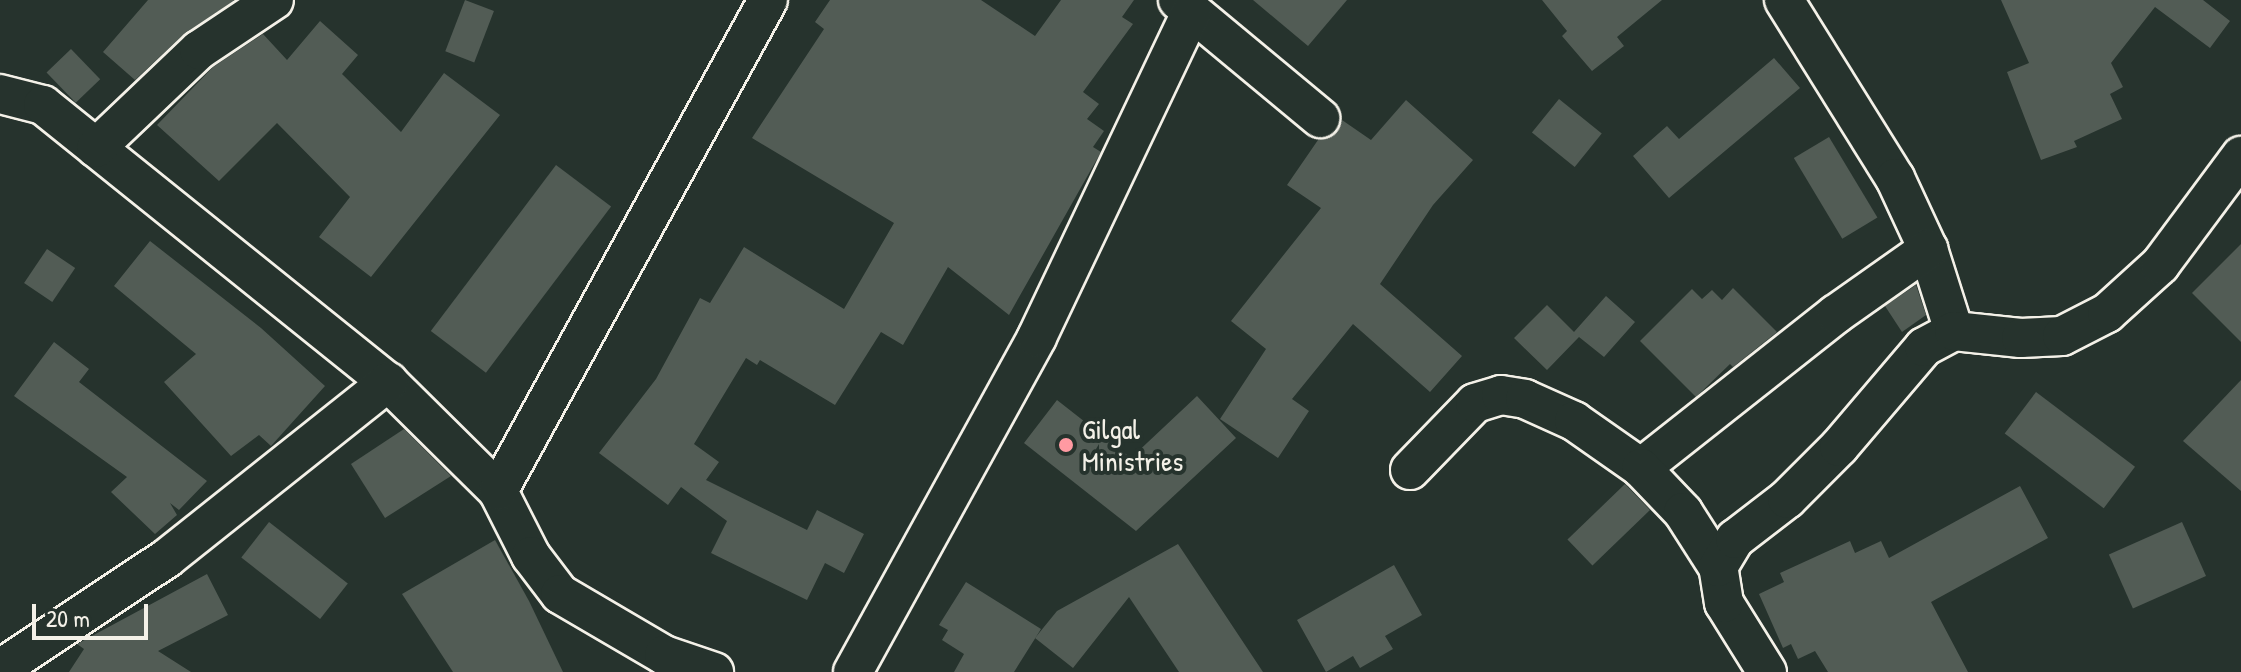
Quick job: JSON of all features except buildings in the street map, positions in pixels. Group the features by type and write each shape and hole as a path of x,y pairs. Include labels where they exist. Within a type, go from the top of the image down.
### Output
{"street":[{"path":"96,148 199,50 274,0"},
{"path":"498,491 768,0"},
{"path":"1784,0 1895,178 1928,249 1954,331"},
{"path":"853,672 1037,337 1185,5 1320,118"},
{"path":"0,94 43,105 388,382 498,491 531,556 560,594 664,655 714,672"},
{"path":"1718,567 1735,539 1839,447 1924,347 1954,331 2021,338 2062,336 2107,313 2160,265 2239,166"},
{"path":"1641,468 1836,314 1928,249"},
{"path":"0,669 167,558 388,382"},
{"path":"1410,470 1475,403 1501,395 1525,399 1574,421 1641,468 1683,512 1718,567 1724,603 1767,672"}],"place":[{"name":"Gilgal Ministries","path":"1066,445"}]}
